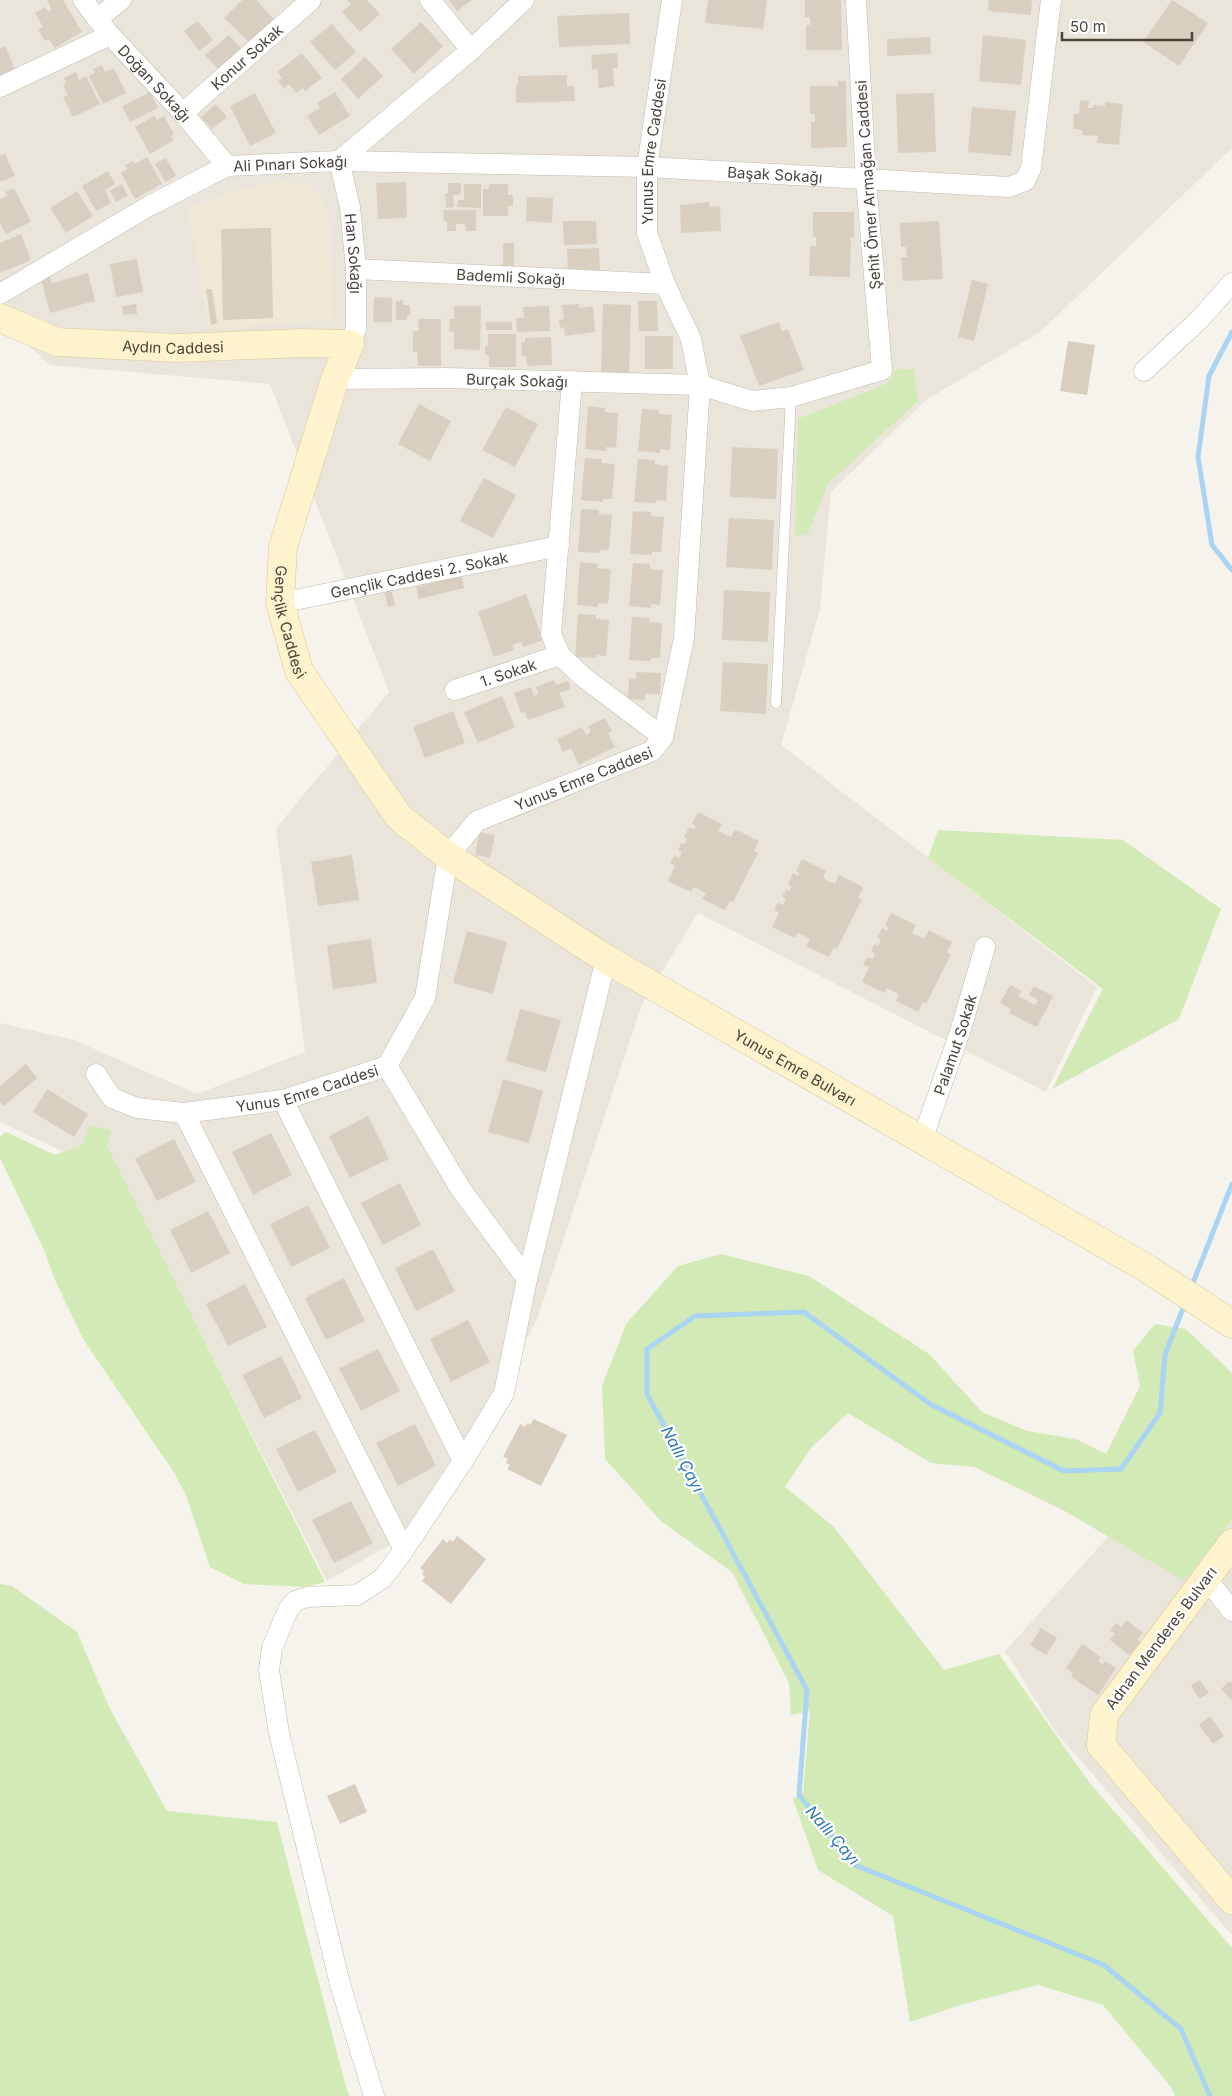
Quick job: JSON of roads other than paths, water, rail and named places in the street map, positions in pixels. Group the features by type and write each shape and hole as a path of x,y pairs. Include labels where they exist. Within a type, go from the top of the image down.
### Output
{"street":[{"name":"Doğan Sokağı","path":"83,0 110,35 183,112 227,166"},
{"path":"97,19 121,0"},
{"name":"Konur Sokak","path":"183,112 311,0"},
{"path":"430,0 471,50"},
{"name":"Ali Pınarı Sokağı","path":"0,294 150,206 227,166 339,161 471,50 524,0"},
{"name":"Yunus Emre Caddesi","path":"96,1074 112,1098 137,1108 184,1113 283,1100 387,1066 426,998 448,856 477,821 652,751 663,737 684,638 700,385 691,339 665,284 647,234 647,167 672,0"},
{"name":"Şehit Ömer Armağan Caddesi","path":"856,0 866,180 882,370"},
{"name":"Başak Sokağı","path":"339,161 647,167 1008,188 1025,180 1030,168 1051,0"},
{"path":"0,87 110,35"},
{"name":"Han Sokağı","path":"339,161 350,207 356,270 356,329 350,344"},
{"name":"Bademli Sokağı","path":"356,270 665,284"},
{"path":"1144,371 1199,320 1232,283"},
{"name":"Aydın Caddesi","path":"0,318 57,342 178,348 302,343 350,344"},
{"name":"Gençlik Caddesi","path":"350,344 335,379 283,547 280,603 299,671 399,817 448,856"},
{"name":"Burçak Sokağı","path":"335,379 448,378 700,385 752,401 791,397 882,370"},
{"path":"572,382 551,634 560,655 582,676 663,737"},
{"name":"Gençlik Caddesi 2. Sokak","path":"280,603 559,546"},
{"name":"1. Sokak","path":"455,690 560,655"},
{"name":"Yunus Emre Bulvarı","path":"448,856 606,959 1148,1269 1221,1317"},
{"name":"Palamut Sokak","path":"922,1140 960,1032 985,948"},
{"path":"374,2096 340,1984 279,1733 270,1670 272,1648 288,1610 296,1601 308,1597 357,1596 383,1578 404,1550 463,1461 504,1393 528,1279 606,959"},
{"path":"387,1066 460,1188 528,1279"},
{"path":"283,1100 463,1461"},
{"path":"184,1113 404,1550"},
{"name":"Adnan Menderes Bulvarı","path":"1232,1543 1104,1715 1101,1745 1232,1900"},
{"path":"1206,1578 1232,1612"}],"lane":[{"path":"776,703 791,397"}],"waterway":[{"path":"1232,332 1209,376 1198,457 1212,545 1232,570"},
{"path":"1191,1288 1232,1184"},
{"name":"Nallı Çayı","path":"1185,1303 1165,1355 1160,1413 1121,1469 1064,1471 930,1404 804,1312 695,1316 647,1349 647,1394 807,1690 799,1795 855,1865 1104,1965 1181,2029 1210,2096"}]}
